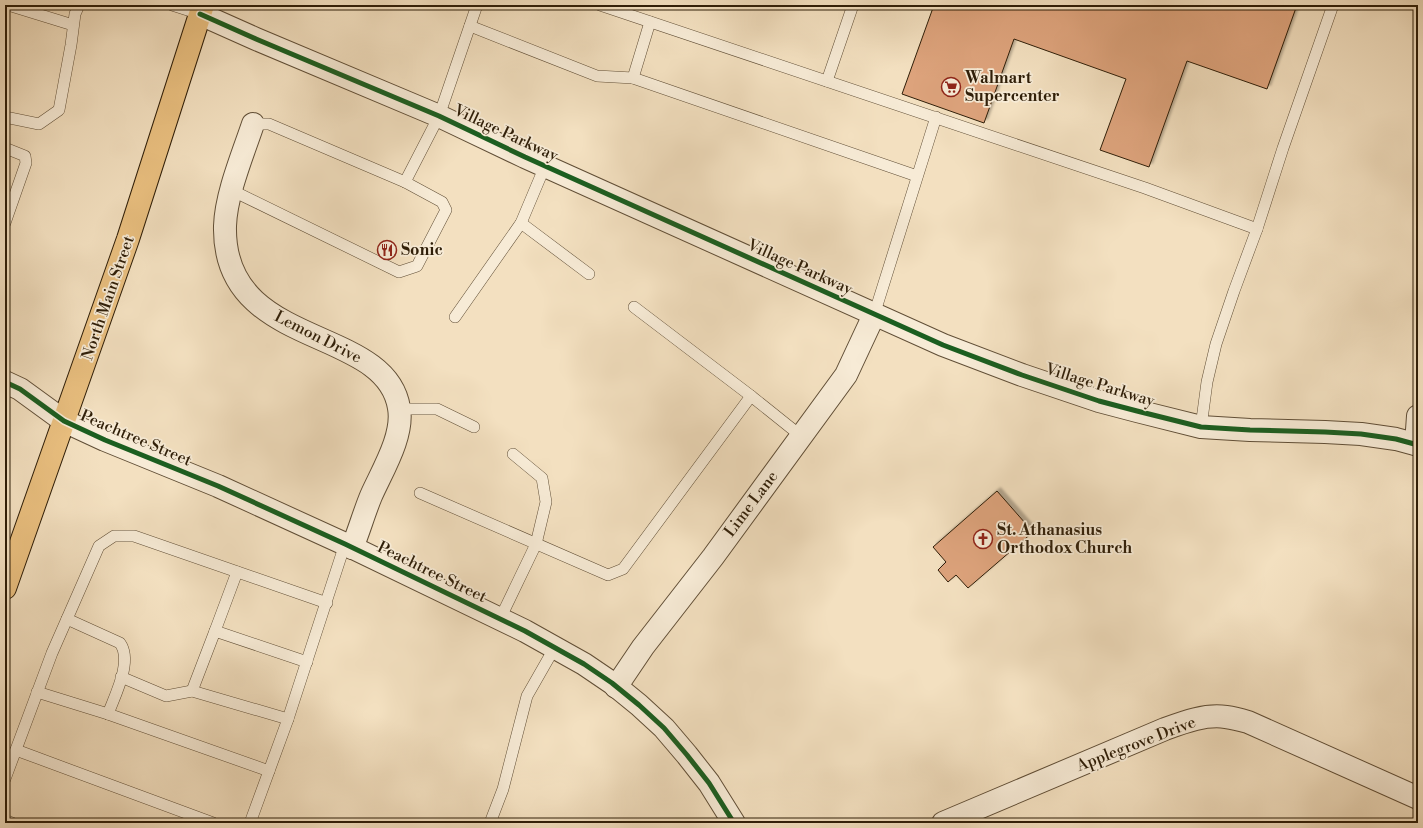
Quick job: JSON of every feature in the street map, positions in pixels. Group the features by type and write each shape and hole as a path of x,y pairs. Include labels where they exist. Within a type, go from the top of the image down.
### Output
{"main road":[{"name":"North Main Street","path":"5,588 128,239 202,9"}],"street":[{"name":"Village Parkway","path":"202,9 256,39 439,116 545,166 874,315 943,345 1029,377 1129,409 1201,427 1362,434 1417,444"},
{"name":"Lemon Drive","path":"253,124 231,190 225,224 225,244 235,275 251,297 268,311 286,322 350,353 369,364 385,376 395,392 400,409 399,426 394,444 349,546"},
{"name":"Lime Lane","path":"616,687 643,647 713,557 846,375 874,315"},
{"name":"Peachtree Street","path":"5,382 20,389 64,421 105,440 218,486 349,546 500,619 555,647 584,664 639,705 664,728 709,783 734,823"},
{"path":"1417,444 1418,416"},
{"name":"Applegrove Drive","path":"943,823 1165,729 1204,717 1226,716 1248,722 1418,798"}],"lane":[{"path":"8,5 73,25"},
{"path":"5,116 39,124 59,110 71,44 74,14 80,5"},
{"path":"172,5 202,9"},
{"path":"405,182 439,116 477,5"},
{"path":"600,5 1145,188 1257,229"},
{"path":"827,81 853,5"},
{"path":"1201,427 1207,382 1216,344 1257,229 1283,148 1333,5"},
{"path":"633,78 650,22"},
{"path":"470,26 597,76 633,78 917,176"},
{"path":"874,315 936,117"},
{"path":"231,190 399,272 417,266 446,210 442,202 405,182 269,124 253,124"},
{"path":"5,148 25,156 26,163 5,223"},
{"path":"455,317 522,224 545,166"},
{"path":"522,224 589,274"},
{"path":"634,307 802,436"},
{"path":"420,493 608,575 623,569 751,396"},
{"path":"400,409 437,409 474,427"},
{"path":"500,619 536,544 546,502 542,478 513,454"},
{"path":"5,779 66,619 99,546 114,536 134,536 327,603"},
{"path":"250,823 288,719 327,603 349,546"},
{"path":"192,691 237,572"},
{"path":"66,619 120,643 124,648 125,665 108,714"},
{"path":"215,631 307,662"},
{"path":"490,823 503,789 527,696 555,647"},
{"path":"121,677 166,696 192,691 288,719"},
{"path":"37,692 108,714 269,771"},
{"path":"16,750 213,823"},
{"path":"5,820 12,823"}],"building":[{"name":"Walmart Supercenter","path":"934,5 1297,5 1267,89 1187,61 1149,167 1100,150 1126,79 1014,39 984,123 902,94"},
{"name":"St. Athanasius Orthodox Church","path":"997,491 1033,532 968,588 956,575 948,582 938,570 946,562 933,547"}],"cycle path":[{"path":"200,14 439,116 525,157 943,345 1022,375 1099,401 1201,427 1361,434 1396,439 1418,445"},
{"path":"5,382 20,389 64,421 105,440 218,486 345,544 525,631 584,664 612,683 664,728 709,783 734,823"}],"place":[{"name":"Walmart Supercenter","path":"951,87"},
{"name":"Sonic","path":"387,250"},
{"name":"St. Athanasius Orthodox Church","path":"983,539"}]}
